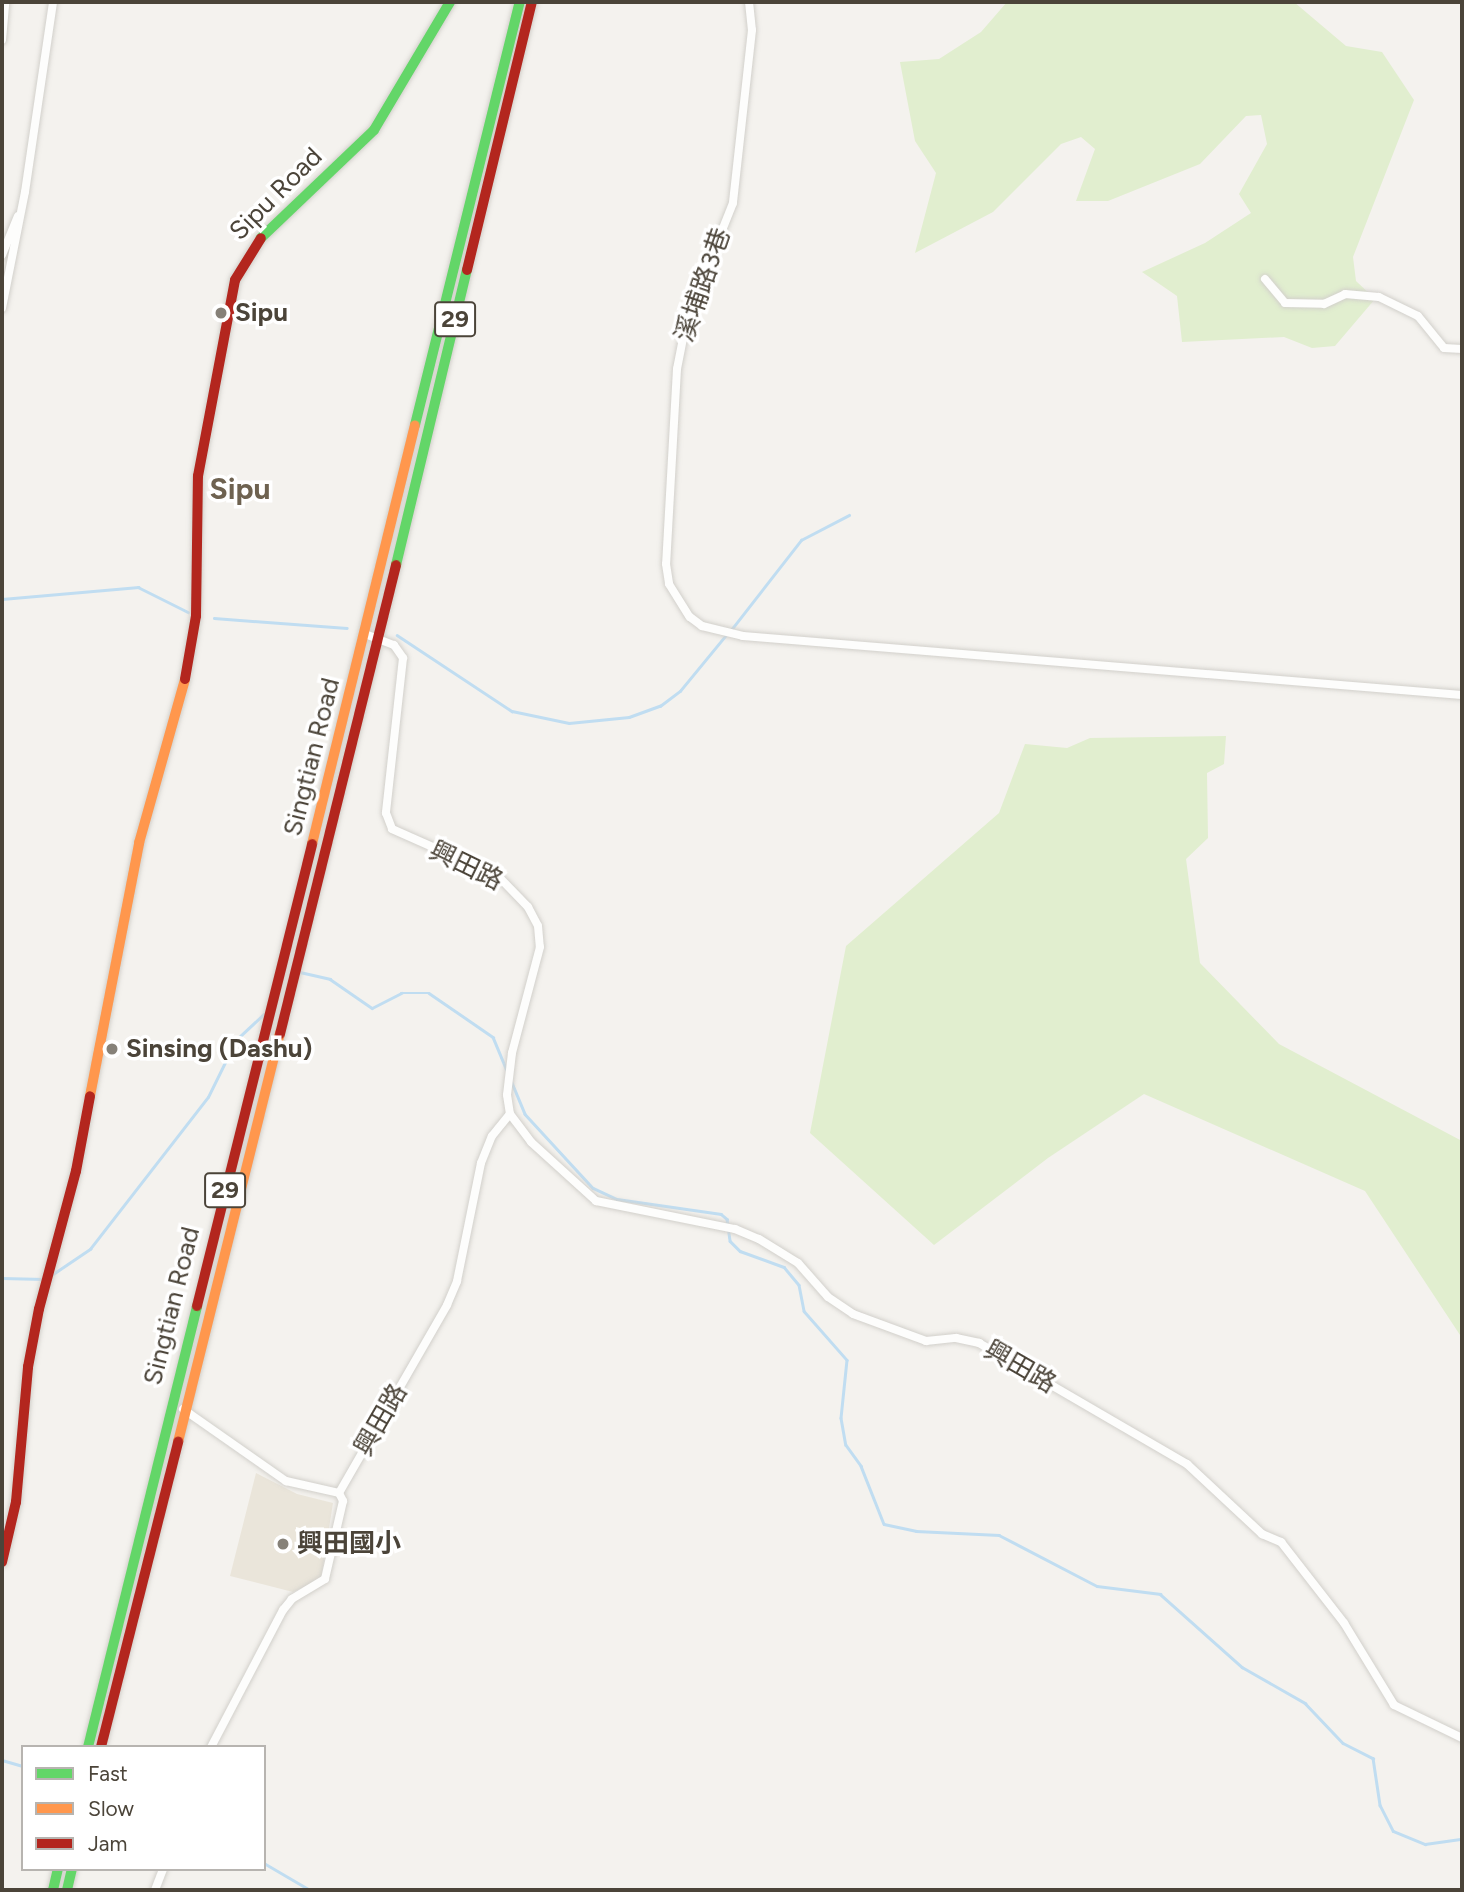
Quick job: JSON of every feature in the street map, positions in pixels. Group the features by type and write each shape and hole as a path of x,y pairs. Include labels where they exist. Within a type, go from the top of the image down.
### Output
{"main road":[{"name":"Sipu Road","path":"2,1562 16,1502 28,1367 37,1321 76,1171 139,843 189,664 196,616 195,536 204,431 242,260 374,130 450,2"},
{"name":"29","path":"365,634 520,2"},
{"name":"29","path":"379,636 531,2"},
{"name":"Singtian Road","path":"88,1745 170,1405 365,634"},
{"name":"Singtian Road","path":"102,1745 183,1409 379,636"},
{"path":"53,1890 58,1871"},
{"path":"67,1890 72,1871"}],"street":[{"path":"2,40 5,2"},
{"path":"2,308 22,211 53,2"},
{"name":"溪埔路3巷","path":"749,2 752,30 733,203 687,318 677,369 666,564 677,601 690,617 717,631 733,634 1462,695"},
{"path":"2,255 22,211"},
{"path":"1265,279 1271,292 1293,304 1324,304 1345,294 1379,297 1418,316 1444,348 1462,349"},
{"path":"365,634 379,636"},
{"name":"興田路","path":"379,636 394,645 403,658 386,813 391,829 498,876 528,907 541,937 508,1076 510,1114 531,1142 596,1201 735,1229 759,1239 798,1262 828,1297 853,1314 926,1341 956,1338 979,1343 1187,1464 1262,1534 1280,1542 1344,1623 1394,1705 1462,1738"},
{"name":"興田路","path":"212,1745 283,1610 329,1571 342,1501 339,1493 447,1305 457,1281 481,1163 492,1136 510,1114"},
{"path":"170,1405 183,1409 286,1481 339,1493"},
{"path":"155,1890 162,1871"}],"shaded area":[{"name":"興田國小","path":"256,1473 297,1494 333,1503 321,1579 293,1592 230,1576"}],"green space":[{"path":"1007,2 1294,2 1346,46 1382,52 1414,100 1353,257 1356,281 1375,299 1335,346 1312,348 1284,337 1182,342 1177,296 1142,272 1205,243 1251,213 1239,194 1267,144 1261,115 1246,116 1200,164 1108,201 1076,201 1095,149 1081,137 1061,144 993,212 915,253 936,173 915,141 900,62 939,59 981,32"},
{"path":"1226,736 1224,764 1207,773 1208,838 1186,859 1200,963 1279,1044 1462,1141 1462,1338 1365,1191 1144,1094 1048,1158 934,1245 810,1133 846,946 999,813 1025,744 1067,748 1090,738"}],"waterway":[{"path":"731,630 801,540 849,515"},
{"path":"2,599 138,587 188,612"},
{"path":"214,618 347,628"},
{"path":"397,635 512,711 569,723 629,717 660,706 680,691 726,635"},
{"path":"300,972 330,979 372,1008 401,993 429,993 493,1037 525,1114 593,1188 617,1199 721,1214 727,1219 730,1241 740,1251 784,1267 799,1285 804,1311 847,1360 841,1418 846,1445 861,1466 884,1524 916,1531 999,1535 1097,1586 1160,1594 1242,1667 1305,1703 1343,1743 1373,1758 1380,1805 1393,1831 1425,1844 1462,1839"},
{"path":"53,1274 90,1249 208,1097 236,1040 264,1014"},
{"path":"2,1278 44,1279"},
{"path":"2,1760 21,1765"},
{"path":"266,1864 310,1890"}],"traffic: fast":[{"path":"261,238 374,130 450,2"},
{"path":"415,425 520,2"},
{"path":"396,565 467,270"},
{"path":"88,1745 197,1306"},
{"path":"53,1890 58,1871"},
{"path":"67,1890 72,1871"}],"traffic: slow":[{"path":"312,844 415,425"},
{"path":"90,1096 139,843 185,679"},
{"path":"178,1442 280,1034"}],"traffic: jam":[{"path":"467,270 532,2"},
{"path":"185,679 196,616 198,476 235,280 261,238"},
{"path":"280,1034 396,565"},
{"path":"197,1306 312,844"},
{"path":"2,1562 16,1502 28,1367 39,1309 76,1171 90,1096"},
{"path":"102,1745 178,1442"}],"place":[{"name":"Sipu","path":"221,313"},
{"name":"Sinsing (Dashu)","path":"112,1049"},
{"name":"興田國小","path":"283,1544"}],"district":[{"name":"Sipu","path":"240,489"}]}
